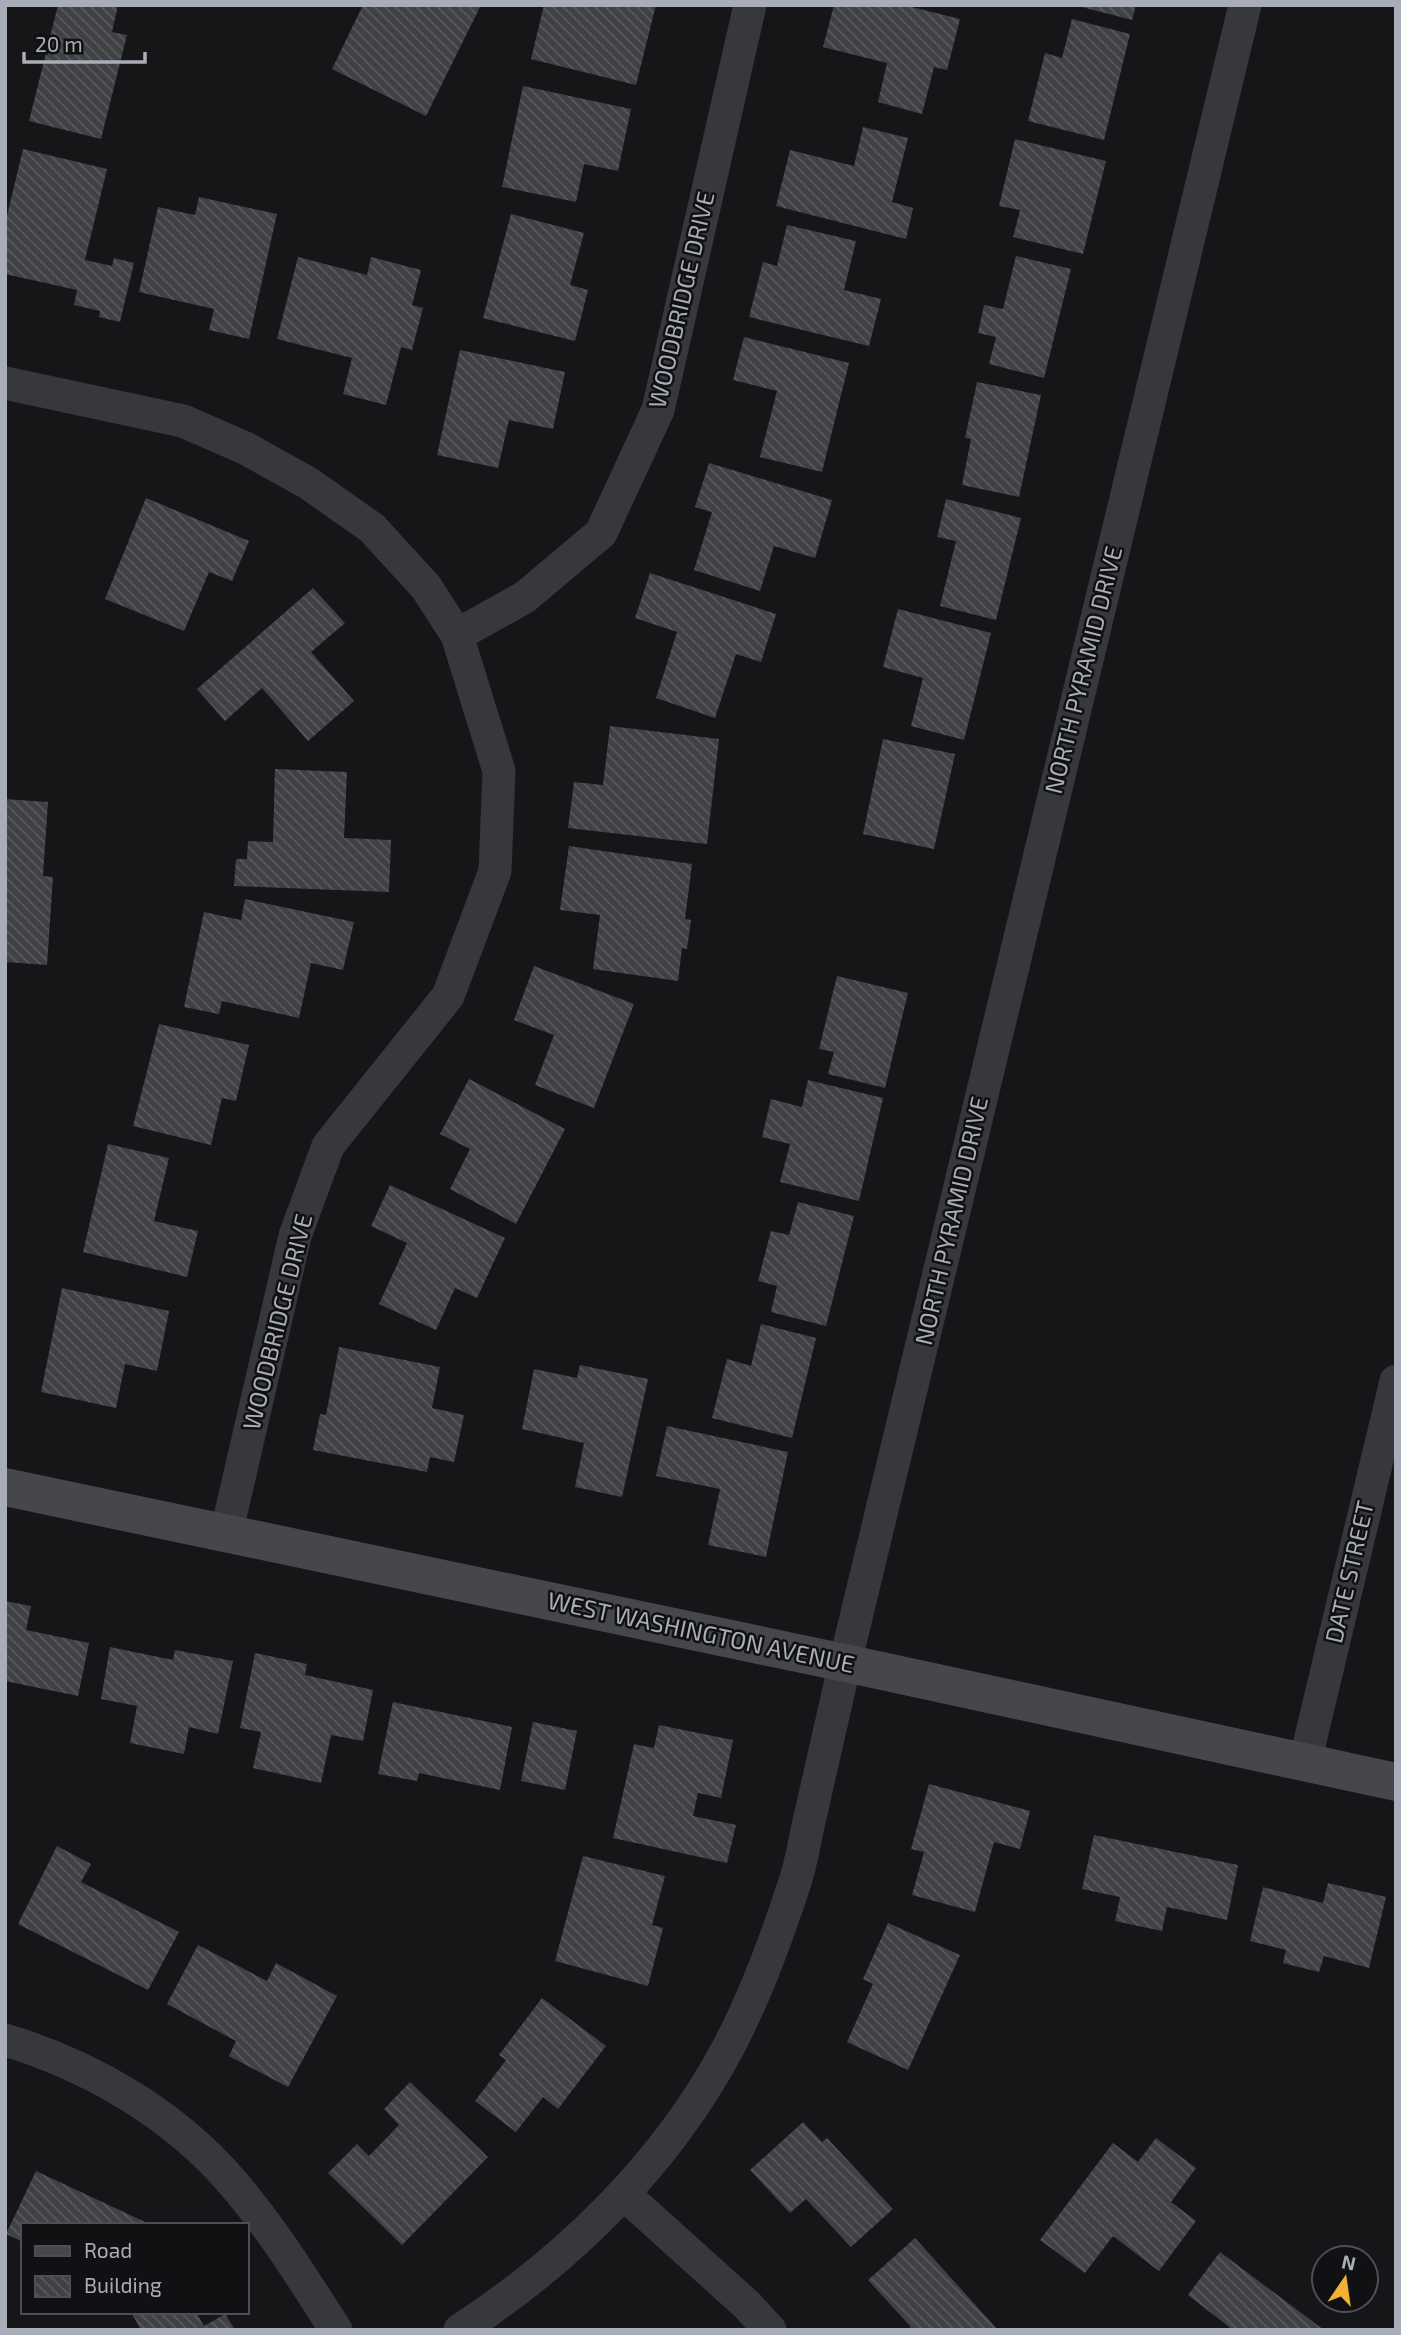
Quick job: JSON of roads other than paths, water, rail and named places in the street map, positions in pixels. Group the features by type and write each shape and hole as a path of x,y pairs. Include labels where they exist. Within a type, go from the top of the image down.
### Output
{"main road":[{"name":"WEST WASHINGTON AVENUE","path":"5,1488 845,1663 1396,1782"}],"street":[{"name":"WOODBRIDGE DRIVE","path":"226,1534 295,1236 328,1146 448,996 495,871 499,771 457,635 525,597 601,533 607,521 658,410 750,5"},
{"name":"NORTH PYRAMID DRIVE","path":"460,2330 502,2302 561,2254 624,2194 679,2125 728,2048 766,1962 795,1883 845,1663 1245,5"},
{"path":"5,383 183,421 245,448 297,477 372,528 426,587 457,635"},
{"name":"DATE STREET","path":"1305,1762 1396,1381"},
{"path":"5,2039 28,2046 88,2073 141,2103 193,2143 230,2179 261,2217 336,2330"},
{"path":"624,2194 747,2305 770,2330"}]}
